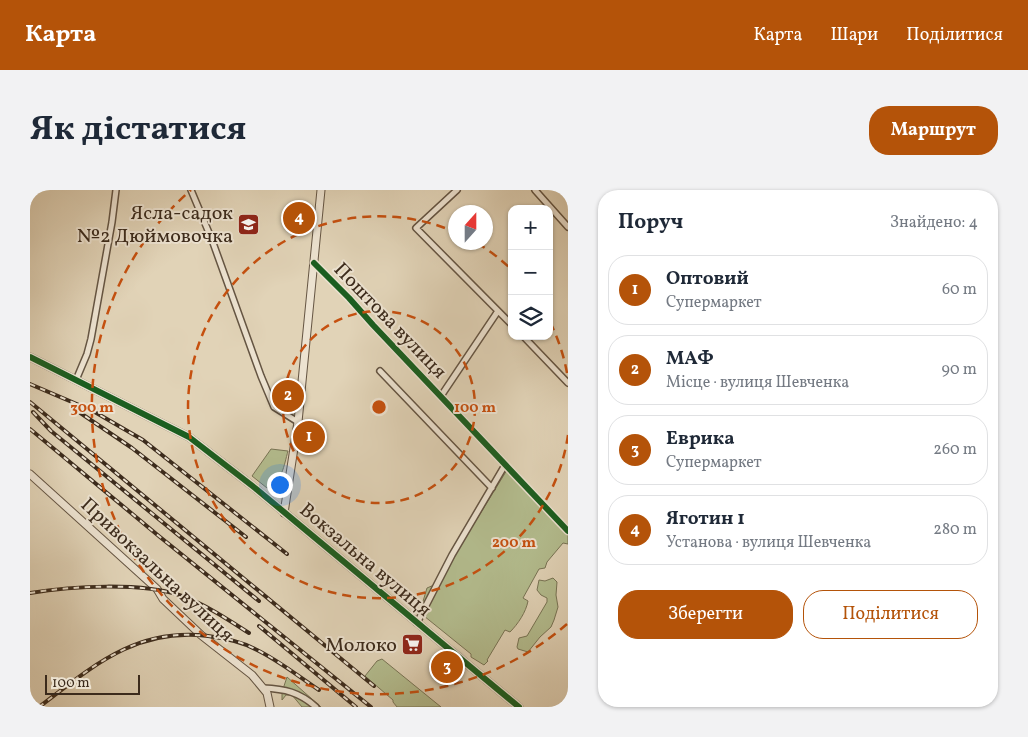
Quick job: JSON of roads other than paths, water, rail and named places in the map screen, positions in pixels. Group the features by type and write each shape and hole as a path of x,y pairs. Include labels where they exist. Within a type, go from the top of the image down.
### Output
{"street":[{"path":"76,380 91,340 116,190"},
{"path":"191,190 212,240 274,407 298,422"},
{"path":"284,513 298,422 321,190"},
{"path":"457,190 416,228 508,321"},
{"path":"535,190 568,227"},
{"name":"Поштова вулиця","path":"314,263 568,531"},
{"path":"441,396 498,310"},
{"path":"527,340 568,383"},
{"name":"Вокзальна вулиця","path":"30,357 189,437 519,707"},
{"path":"380,370 492,488"},
{"path":"418,623 452,555 506,465"},
{"name":"Привокзальна вулиця","path":"30,474 156,589 162,599 201,635 252,675 267,693 270,707"},
{"path":"263,688 285,689 300,695 316,707"}],"railway":[{"path":"30,384 93,411 143,440 287,554"},
{"path":"30,402 374,686"},
{"path":"76,410 132,448 246,537"},
{"path":"33,412 51,431 259,601"},
{"path":"30,429 160,537 371,707"},
{"path":"30,593 86,587 128,587 166,592 182,596 200,604 249,633"},
{"path":"259,626 356,707"},
{"path":"39,707 116,653 137,644 159,638 182,635 208,636 244,644 272,658 319,690"}],"place":[{"name":"Яготин 1","path":"299,218"},
{"name":"Ясла-садок №2 Дюймовочка","path":"249,224"},
{"name":"МАФ","path":"288,396"},
{"name":"Оптовий","path":"309,437"},
{"name":"Молоко","path":"413,644"},
{"name":"Еврика","path":"447,667"}]}
